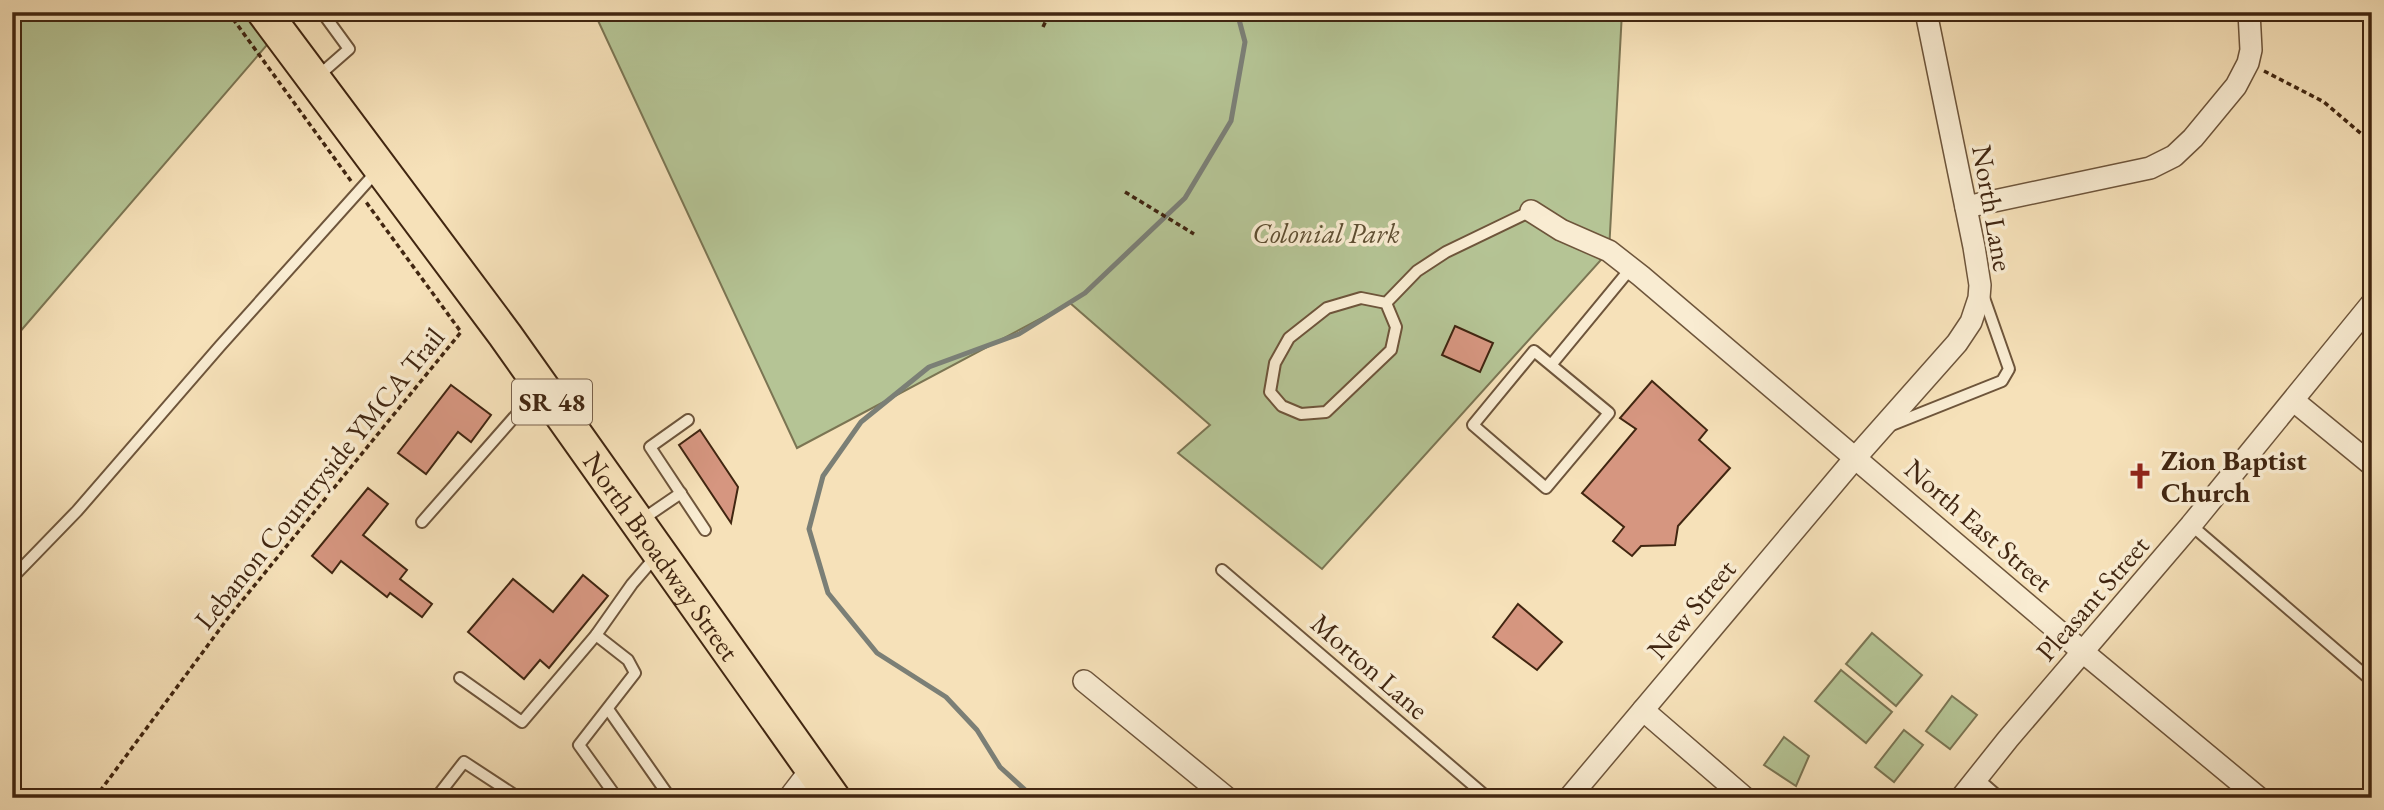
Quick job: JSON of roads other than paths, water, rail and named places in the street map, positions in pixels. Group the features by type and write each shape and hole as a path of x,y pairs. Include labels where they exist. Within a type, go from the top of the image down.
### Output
{"main road":[{"name":"North Broadway Street","path":"264,12 541,387 833,798"}],"street":[{"name":"North Lane","path":"1856,457 1956,343 1971,322 1979,298 1980,285 1966,207 1926,12"},
{"path":"1966,207 2124,175 2162,163 2193,138 2236,86 2248,63 2252,36 2249,12"},
{"path":"1531,211 1560,230 1609,251 1856,457"},
{"name":"Pleasant Street","path":"1961,798 2191,526 2372,303"},
{"path":"2294,401 2372,464"},
{"name":"North East Street","path":"1856,457 2083,652 2259,798"},
{"name":"New Street","path":"1569,798 1856,457"},
{"path":"1084,681 1227,798"},
{"path":"1643,710 1745,798"},
{"path":"789,798 812,768"}],"lane":[{"path":"315,79 349,49 322,12"},
{"path":"12,578 77,511 220,346 381,167"},
{"path":"1386,303 1417,271 1446,252 1531,211"},
{"path":"1551,365 1631,268"},
{"path":"1880,430 2002,381 2009,369 1980,285"},
{"path":"1361,298 1386,303 1395,327 1391,350 1326,412 1301,414 1282,406 1270,392 1275,363 1289,338 1327,308 1361,298"},
{"path":"1534,351 1551,365 1609,413 1546,488 1473,425 1534,351"},
{"path":"422,522 541,387"},
{"path":"688,420 650,447 705,530"},
{"path":"637,522 681,493"},
{"path":"2191,526 2372,681"},
{"path":"460,678 522,722 596,635 632,584 659,552"},
{"name":"Morton Lane","path":"1222,570 1488,798"},
{"path":"596,635 628,660 635,673 579,745 617,798"},
{"path":"608,709 665,796"},
{"path":"436,798 464,762 519,798"},
{"path":"1977,778 2000,798"}],"waterway":[{"path":"1034,798 1000,767 977,730 946,697 877,653 828,593 809,529 823,476 861,422 929,367 1019,334 1085,293 1185,198 1231,121 1245,42 1237,12"}],"place":[{"name":"Zion Baptist Church","path":"2140,476"}],"park label":[{"name":"Colonial Park","path":"1326,233"}]}
